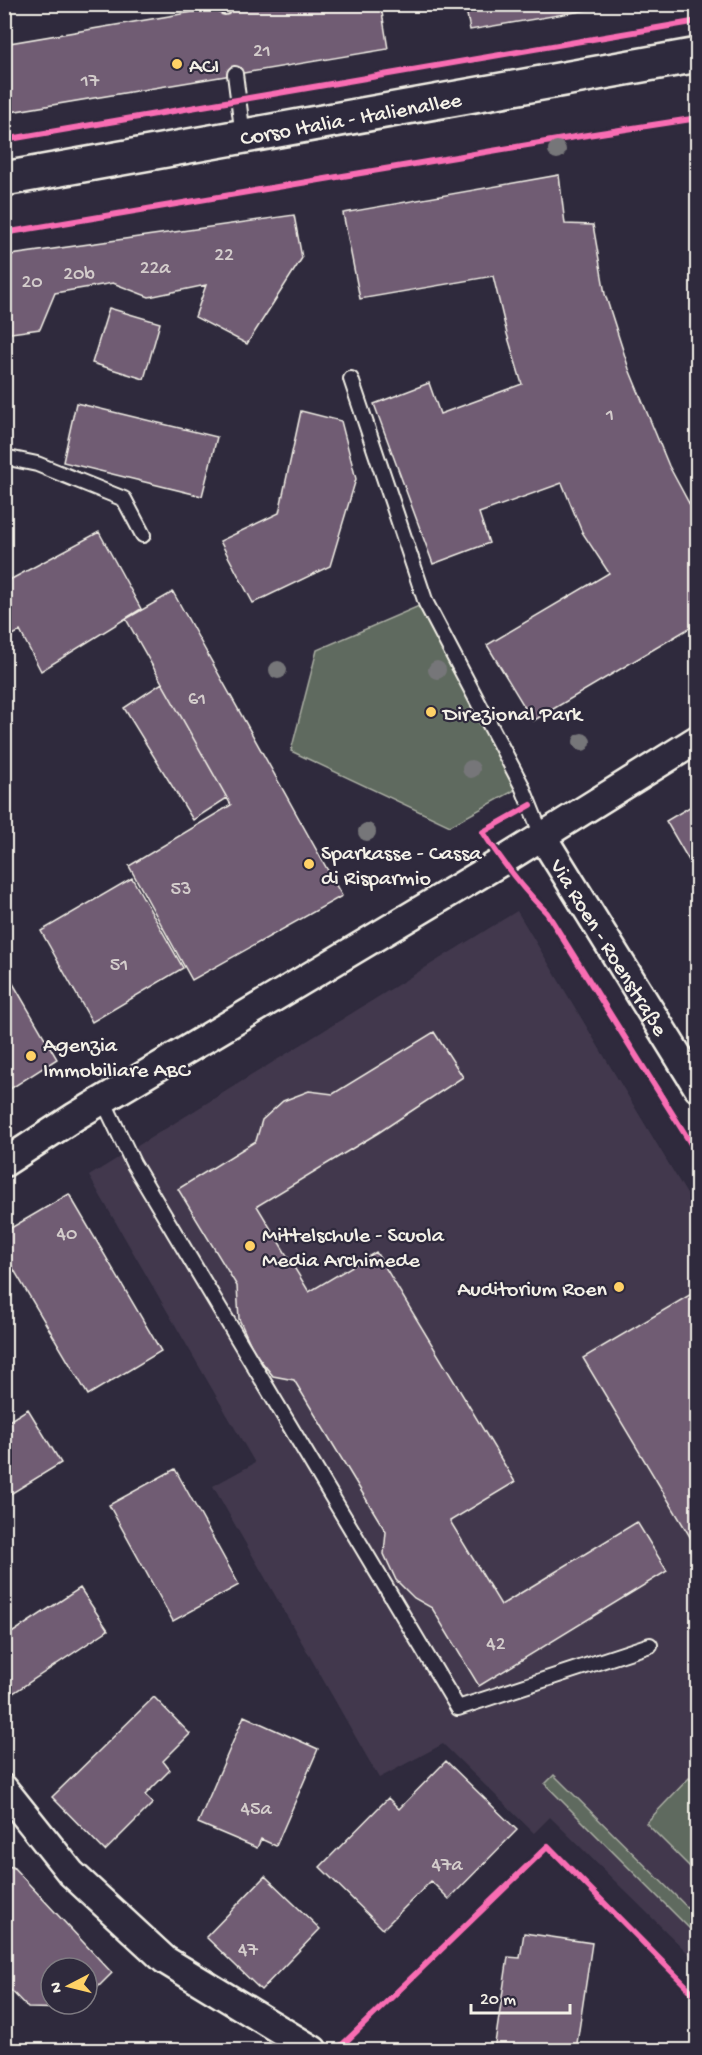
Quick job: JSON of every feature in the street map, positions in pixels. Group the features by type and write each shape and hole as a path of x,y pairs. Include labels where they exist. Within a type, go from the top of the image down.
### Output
{"main road":[{"name":"Corso Italia - Italienallee","path":"4,179 244,138 698,55"}],"street":[{"path":"4,1163 103,1100 501,862 698,740"},
{"name":"Via Roen - Roenstraße","path":"542,836 698,1088"},
{"path":"4,1789 71,1874 165,1960 313,2050"}],"lane":[{"path":"235,74 244,138"},
{"path":"351,379 426,603 522,786 542,836"},
{"path":"4,457 37,464 124,500 143,535"},
{"path":"103,1100 133,1164 458,1708 650,1645"}],"shaded area":[{"path":"517,911 697,1211 697,1962 550,1817 534,1833 443,1744 379,1778 213,1486 255,1463 89,1176"}],"green space":[{"path":"426,603 522,786 450,826 291,751 317,650"},
{"path":"554,1775 697,1917 697,1936 545,1784"},
{"path":"689,1778 697,1786 697,1874 646,1823"}],"building":[{"path":"240,4 392,4 381,6 388,49 4,113 4,44"},
{"path":"465,4 593,4 594,9 470,30"},
{"path":"559,175 565,224 593,225 605,294 629,369 669,466 698,520 698,623 533,721 487,645 609,573 582,532 562,483 479,513 489,543 433,564 374,404 429,383 440,414 522,384 493,276 360,299 343,213"},
{"path":"294,215 302,258 247,344 195,317 206,285 149,297 113,283 55,293 40,329 4,334 4,256"},
{"path":"109,308 160,323 144,379 92,363"},
{"path":"76,403 217,437 202,496 63,462"},
{"path":"301,411 341,421 356,479 330,566 253,603 220,541 279,513"},
{"path":"99,532 141,609 41,671 20,631 4,640 4,583"},
{"path":"173,592 342,896 192,980 129,866 231,805 126,619"},
{"path":"162,683 227,798 193,820 124,708"},
{"path":"698,802 698,876 666,821"},
{"path":"132,878 183,968 92,1022 41,931"},
{"path":"4,968 57,1059 4,1093"},
{"path":"434,1032 463,1077 378,1133 257,1206 309,1292 376,1252 515,1482 450,1521 501,1605 637,1522 667,1571 479,1686 432,1608 414,1598 396,1580 384,1554 386,1532 294,1380 273,1376 254,1352 239,1319 237,1286 178,1189 256,1141 262,1120 283,1101 309,1091 333,1094"},
{"path":"69,1194 161,1351 88,1395 4,1253 4,1232"},
{"path":"698,1290 698,1550 583,1358"},
{"path":"28,1409 61,1463 4,1498 4,1424"},
{"path":"175,1469 239,1585 173,1621 109,1505"},
{"path":"80,1588 108,1630 4,1699 4,1638"},
{"path":"154,1697 190,1734 163,1761 170,1770 145,1795 153,1803 105,1851 52,1797"},
{"path":"244,1716 318,1749 276,1846 261,1839 257,1848 198,1823"},
{"path":"446,1761 517,1830 449,1899 431,1881 383,1929 320,1867 388,1798 399,1809"},
{"path":"4,1866 13,1867 96,1956 39,1956 39,2008 28,2008 4,1983"},
{"path":"265,1876 320,1929 261,1990 206,1937"},
{"path":"524,1933 592,1943 576,2050 494,2050 508,1957 520,1958"},
{"path":"99,1959 112,1973 99,1986"}],"cycle path":[{"path":"4,140 698,21"},
{"path":"4,233 698,118"},
{"path":"531,805 483,832 513,874 547,913 698,1155"},
{"path":"337,2050 548,1846 698,1998"}],"place":[{"name":"ACI","path":"177,64"},
{"name":"Direzional Park","path":"431,712"},
{"name":"Sparkasse - Cassa di Risparmio","path":"309,864"},
{"name":"Agenzia Immobiliare ABC","path":"31,1056"},
{"name":"Mittelschule - Scuola Media Archimede","path":"250,1246"},
{"name":"Auditorium Roen","path":"619,1287"}]}
